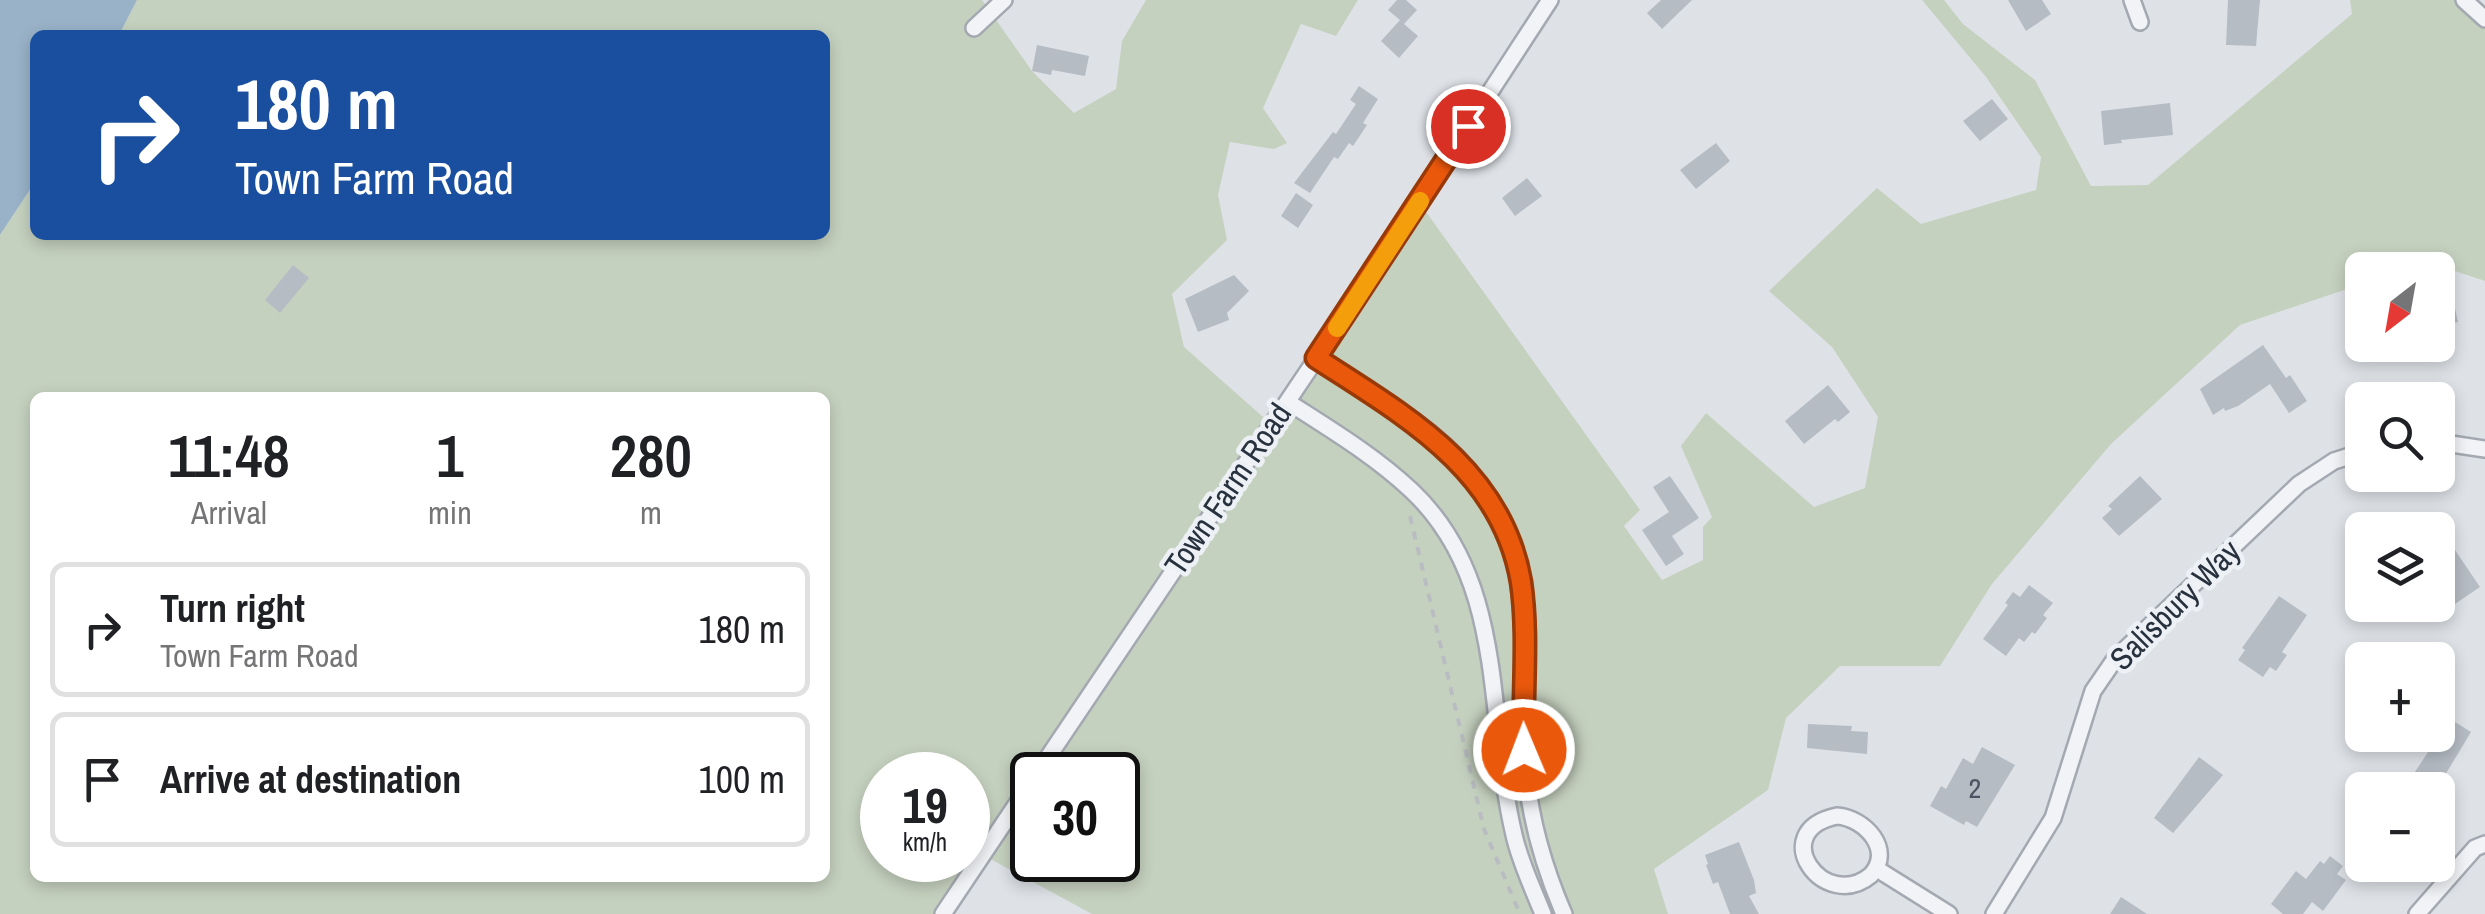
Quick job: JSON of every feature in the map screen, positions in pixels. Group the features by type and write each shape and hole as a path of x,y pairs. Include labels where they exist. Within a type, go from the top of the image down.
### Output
{"street":[{"path":"974,28 1004,0"},
{"name":"Town Farm Road","path":"1052,752 1288,402 1550,0"},
{"path":"2132,0 2140,22"},
{"path":"2464,0 2485,19"},
{"path":"1316,358 1440,442 1469,472 1508,532 1520,582 1525,646 1526,776 1549,878 1564,914"},
{"path":"1288,402 1351,442 1413,492 1453,542 1476,593 1486,632 1514,836 1543,914"},
{"path":"2455,445 2485,449"},
{"name":"Salisbury Way","path":"1994,914 2054,818 2093,691 2115,660 2300,484 2345,457"},
{"name":"Town Farm Road","path":"943,914 1010,814"},
{"path":"1850,817 1877,842 1881,856 1877,869 1864,884 1851,889 1824,886 1807,871 1802,858 1807,835 1824,818 1850,817"},
{"path":"2417,914 2475,848 2485,844"},
{"path":"1877,869 1949,914"}],"path":[{"path":"1406,506 1484,829 1520,914"}],"green space":[{"path":"137,0 982,0 1032,71 1074,113 1116,89 1122,41 1146,0 1358,0 1336,36 1301,24 1263,108 1287,143 1274,149 1230,142 1218,195 1227,240 1172,294 1184,347 1271,424 1419,202 1640,510 1624,526 1662,580 1703,560 1703,527 1712,517 1681,446 1706,413 1814,507 1865,488 1878,417 1832,347 1769,291 1877,188 1921,224 2036,190 2041,157 1986,77 1922,0 1944,0 1963,24 2035,80 2091,186 2148,185 2352,14 2350,0 2464,0 2485,19 2485,281 2455,271 2455,252 2345,252 2345,290 2240,325 2111,444 1992,584 1940,666 1840,666 1786,718 1768,790 1654,869 1668,914 1092,914 1033,882 1140,882 1140,752 1010,752 1010,870 990,859 990,752 860,752 860,882 965,882 943,914 0,914 0,235 30,190 30,240 830,240 830,30 122,30"}],"water":[{"path":"0,0 137,0 122,30 30,30 30,190 0,235"}],"building":[{"path":"1397,0 1406,0 1417,10 1404,24 1418,36 1399,58 1381,41 1400,20 1388,10"},
{"path":"1661,0 1692,0 1662,29 1647,13"},
{"path":"2008,0 2042,0 2051,14 2026,31"},
{"path":"2228,0 2260,0 2256,46 2226,45"},
{"path":"1037,45 1089,56 1085,76 1032,71"},
{"path":"1359,86 1378,99 1363,123 1367,125 1353,146 1349,143 1338,159 1334,157 1310,193 1294,183 1333,132 1336,134 1356,104 1350,100"},
{"path":"1992,99 2008,119 1980,141 1963,121"},
{"path":"2170,103 2173,135 2104,145 2101,111"},
{"path":"1716,143 1730,161 1696,189 1680,170"},
{"path":"1527,178 1542,196 1515,216 1502,198"},
{"path":"1296,193 1313,205 1298,228 1281,216"},
{"path":"293,265 309,278 280,313 265,300"},
{"path":"1234,275 1249,291 1227,313 1229,320 1198,332 1185,299"},
{"path":"2263,345 2307,401 2289,413 2270,384 2238,406 2213,415 2200,389"},
{"path":"1828,385 1850,412 1804,444 1785,421"},
{"path":"1670,476 1699,518 1672,536 1684,554 1666,566 1642,530 1669,512 1653,487"},
{"path":"2140,476 2162,499 2119,536 2102,518 2112,509 2108,506"},
{"path":"2455,550 2480,587 2455,604"},
{"path":"2029,585 2053,603 2035,634 2032,632 2024,642 2019,638 2006,656 1983,639 2013,592 2020,597"},
{"path":"2279,596 2307,615 2282,652 2287,655 2276,671 2270,667 2263,677 2238,660 2245,650 2242,648"},
{"path":"2455,722 2471,732 2447,772 2415,772 2428,752 2455,752"},
{"path":"1808,724 1852,726 1851,731 1868,732 1867,754 1807,748"},
{"path":"1982,747 2015,765 1977,827 1966,821 1964,825 1930,806 1941,786 1946,789 1963,758 1973,764"},
{"path":"2199,757 2223,775 2173,833 2154,818"},
{"path":"1739,842 1754,880 1756,893 1749,896 1759,914 1730,914 1718,882 1713,884 1706,865 1705,855"},
{"path":"2330,856 2343,866 2337,874 2345,881 2323,911 2312,902 2303,914 2283,914 2271,904 2296,871 2306,879 2320,861 2324,864"},
{"path":"2121,897 2147,914 2110,914"}],"slow traffic":[{"path":"1337,328 1420,201"}],"route":[{"path":"1468,126 1316,358 1440,442 1469,472 1508,532 1520,582 1525,646 1524,750"}]}
